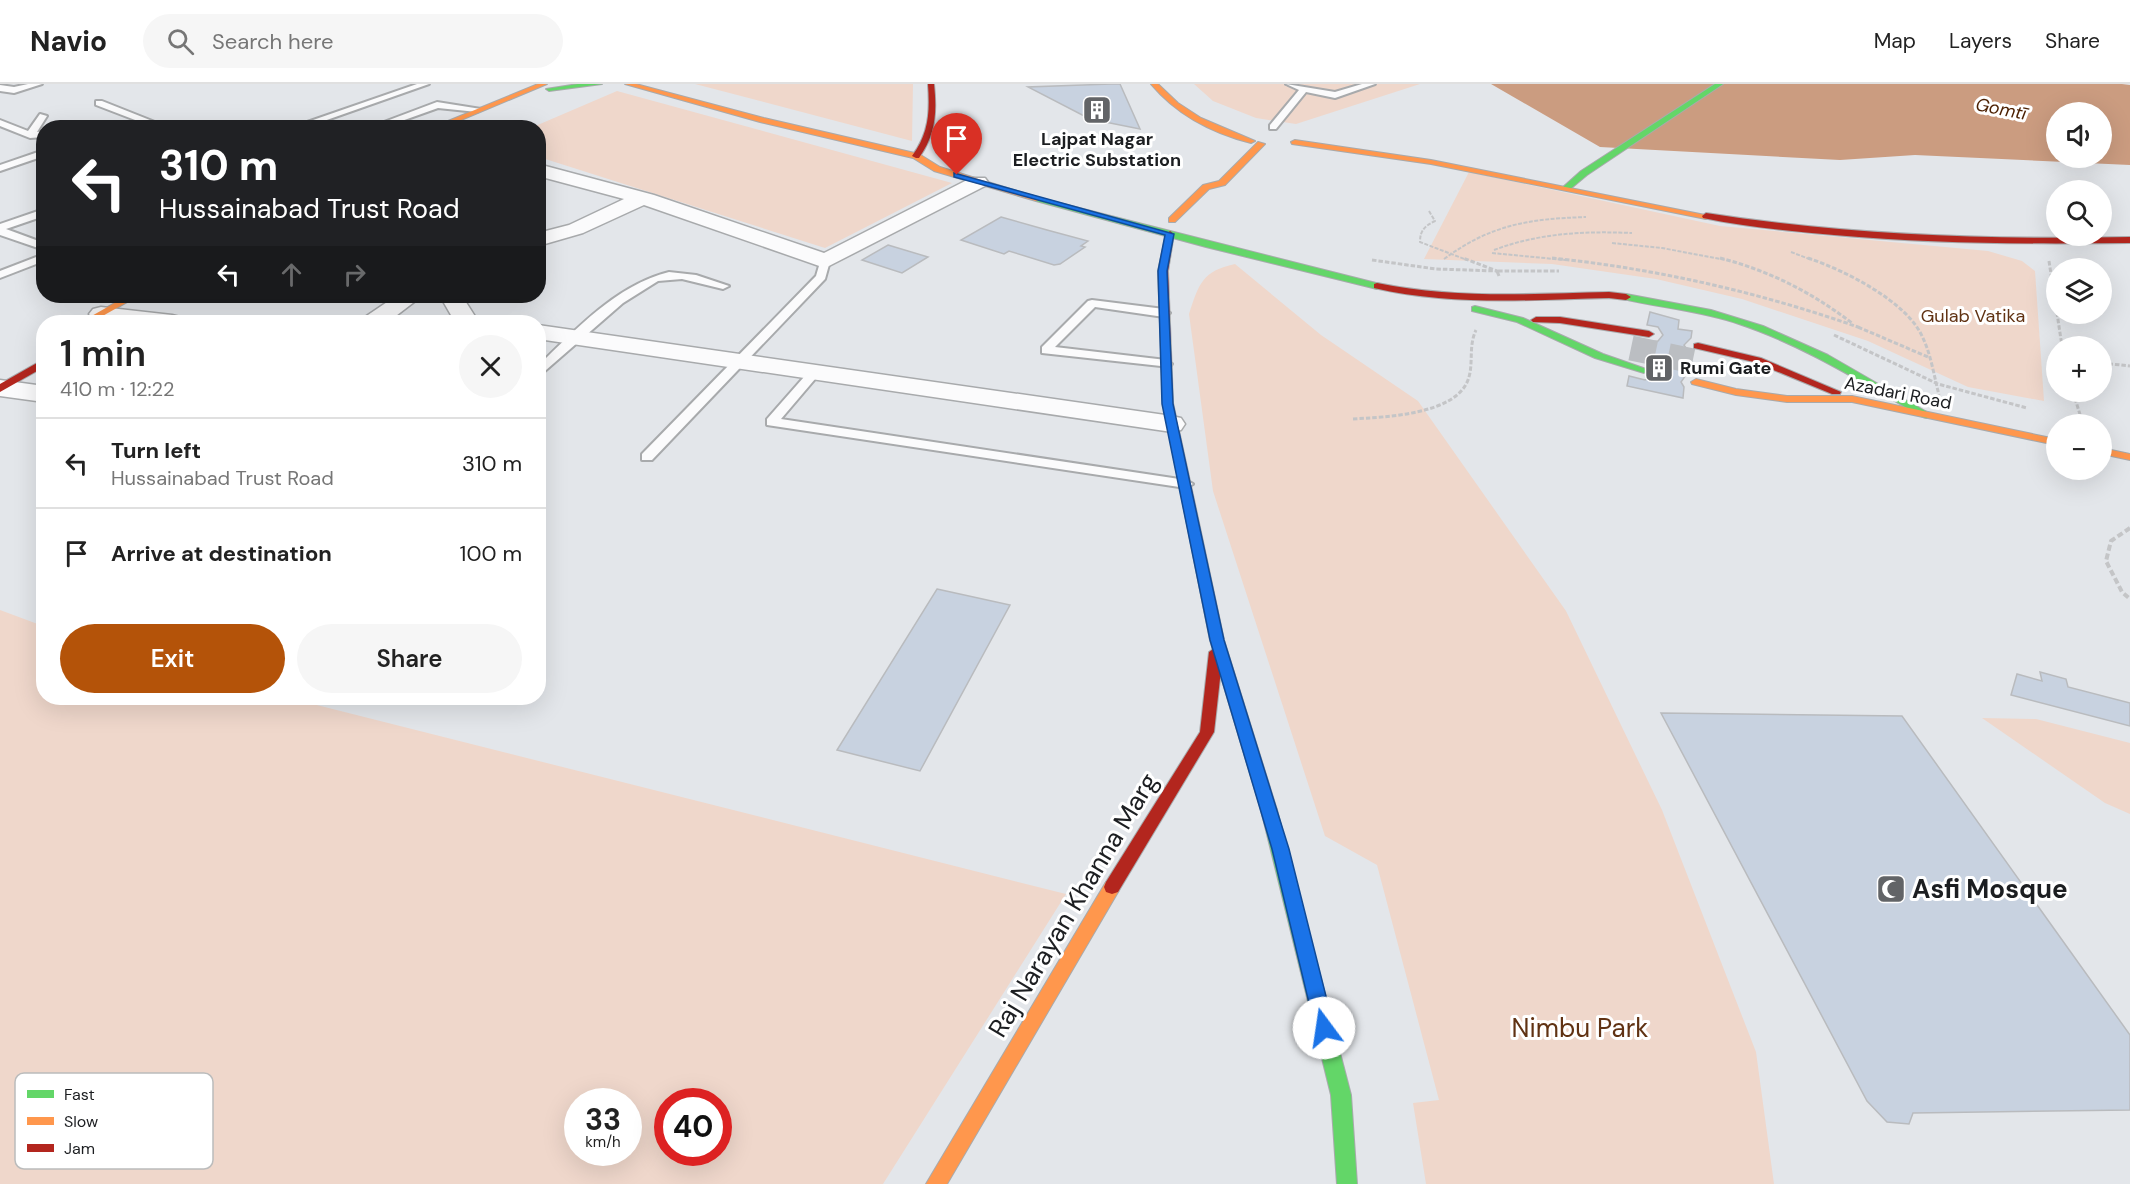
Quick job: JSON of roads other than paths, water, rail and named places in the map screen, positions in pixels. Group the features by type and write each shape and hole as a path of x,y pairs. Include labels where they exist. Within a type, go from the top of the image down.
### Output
{"street":[{"path":"451,120 477,108 543,86 564,84"},
{"path":"473,120 543,86 599,84"},
{"path":"628,84 774,123 916,156 963,162 987,176"},
{"path":"916,156 932,135 934,114 931,84"},
{"path":"1154,84 1172,105 1219,133 1276,142 1365,151 1569,185 1776,227 1918,239 2043,236 2130,240"},
{"path":"1569,185 1720,84"},
{"path":"1273,127 1276,142 1246,135 1251,129 1273,127"},
{"path":"1276,142 1222,183 1206,187 1167,223 1163,271 1168,404 1217,640 1281,849 1341,1095 1347,1184"},
{"path":"916,156 937,169 987,176 1167,223 1189,224"},
{"path":"546,172 642,198 825,261 987,176"},
{"path":"1214,199 1223,191 1222,183"},
{"path":"546,238 576,229 642,198"},
{"path":"1167,223 1209,245 1409,294 1445,297 1610,295 1677,305 1758,327 1836,364 1927,415"},
{"path":"2112,230 2130,230"},
{"path":"1163,271 1209,245"},
{"path":"1327,259 1418,282 1445,297 1486,313 1598,341"},
{"path":"384,315 401,303"},
{"path":"117,312 134,315"},
{"path":"1520,320 1560,320 1648,334"},
{"path":"1520,320 1599,356 1644,370"},
{"path":"546,333 1173,424"},
{"path":"1698,346 1757,360 1852,399"},
{"path":"0,374 36,353"},
{"path":"0,389 36,367"},
{"path":"1740,371 1852,399"},
{"name":"Azadari Road","path":"1696,382 1736,392 1786,399 1852,399 2046,440"},
{"path":"0,389 36,393"},
{"path":"2112,454 2130,457"},
{"name":"Raj Narayan Khanna Marg","path":"936,1184 1180,771 1207,732 1217,640"}],"lane":[{"path":"0,95 38,84"},
{"path":"318,120 425,84"},
{"path":"1290,84 1335,95 1371,84"},
{"path":"0,88 14,90"},
{"path":"1273,127 1304,89"},
{"path":"99,103 145,120"},
{"path":"395,120 437,105 477,108"},
{"path":"350,109 383,120"},
{"path":"40,120 43,116"},
{"path":"0,123 30,135 36,135"},
{"path":"30,135 36,126"},
{"path":"0,168 36,156"},
{"path":"0,230 36,215"},
{"path":"0,230 36,244"},
{"path":"0,274 36,261"},
{"path":"647,457 821,277 825,261"},
{"path":"546,365 576,337 646,281 670,274 723,285"},
{"path":"1164,312 1092,303 1046,350 1166,364"},
{"path":"815,372 772,422 1186,483"}],"water":[{"name":"Gomtī","path":"1491,84 2130,85 2130,165 2112,164 2112,102 2046,102 2046,161 1915,155 1840,160 1600,147"}],"tunnel":[{"path":"1631,348 1693,361"}],"place":[{"name":"Lajpat Nagar Electric Substation","path":"1097,110"},
{"name":"Rumi Gate","path":"1659,368"},
{"name":"Asfi Mosque","path":"1891,889"}],"park label":[{"name":"Gulab Vatika","path":"1973,316"},
{"name":"Nimbu Park","path":"1580,1028"}]}
